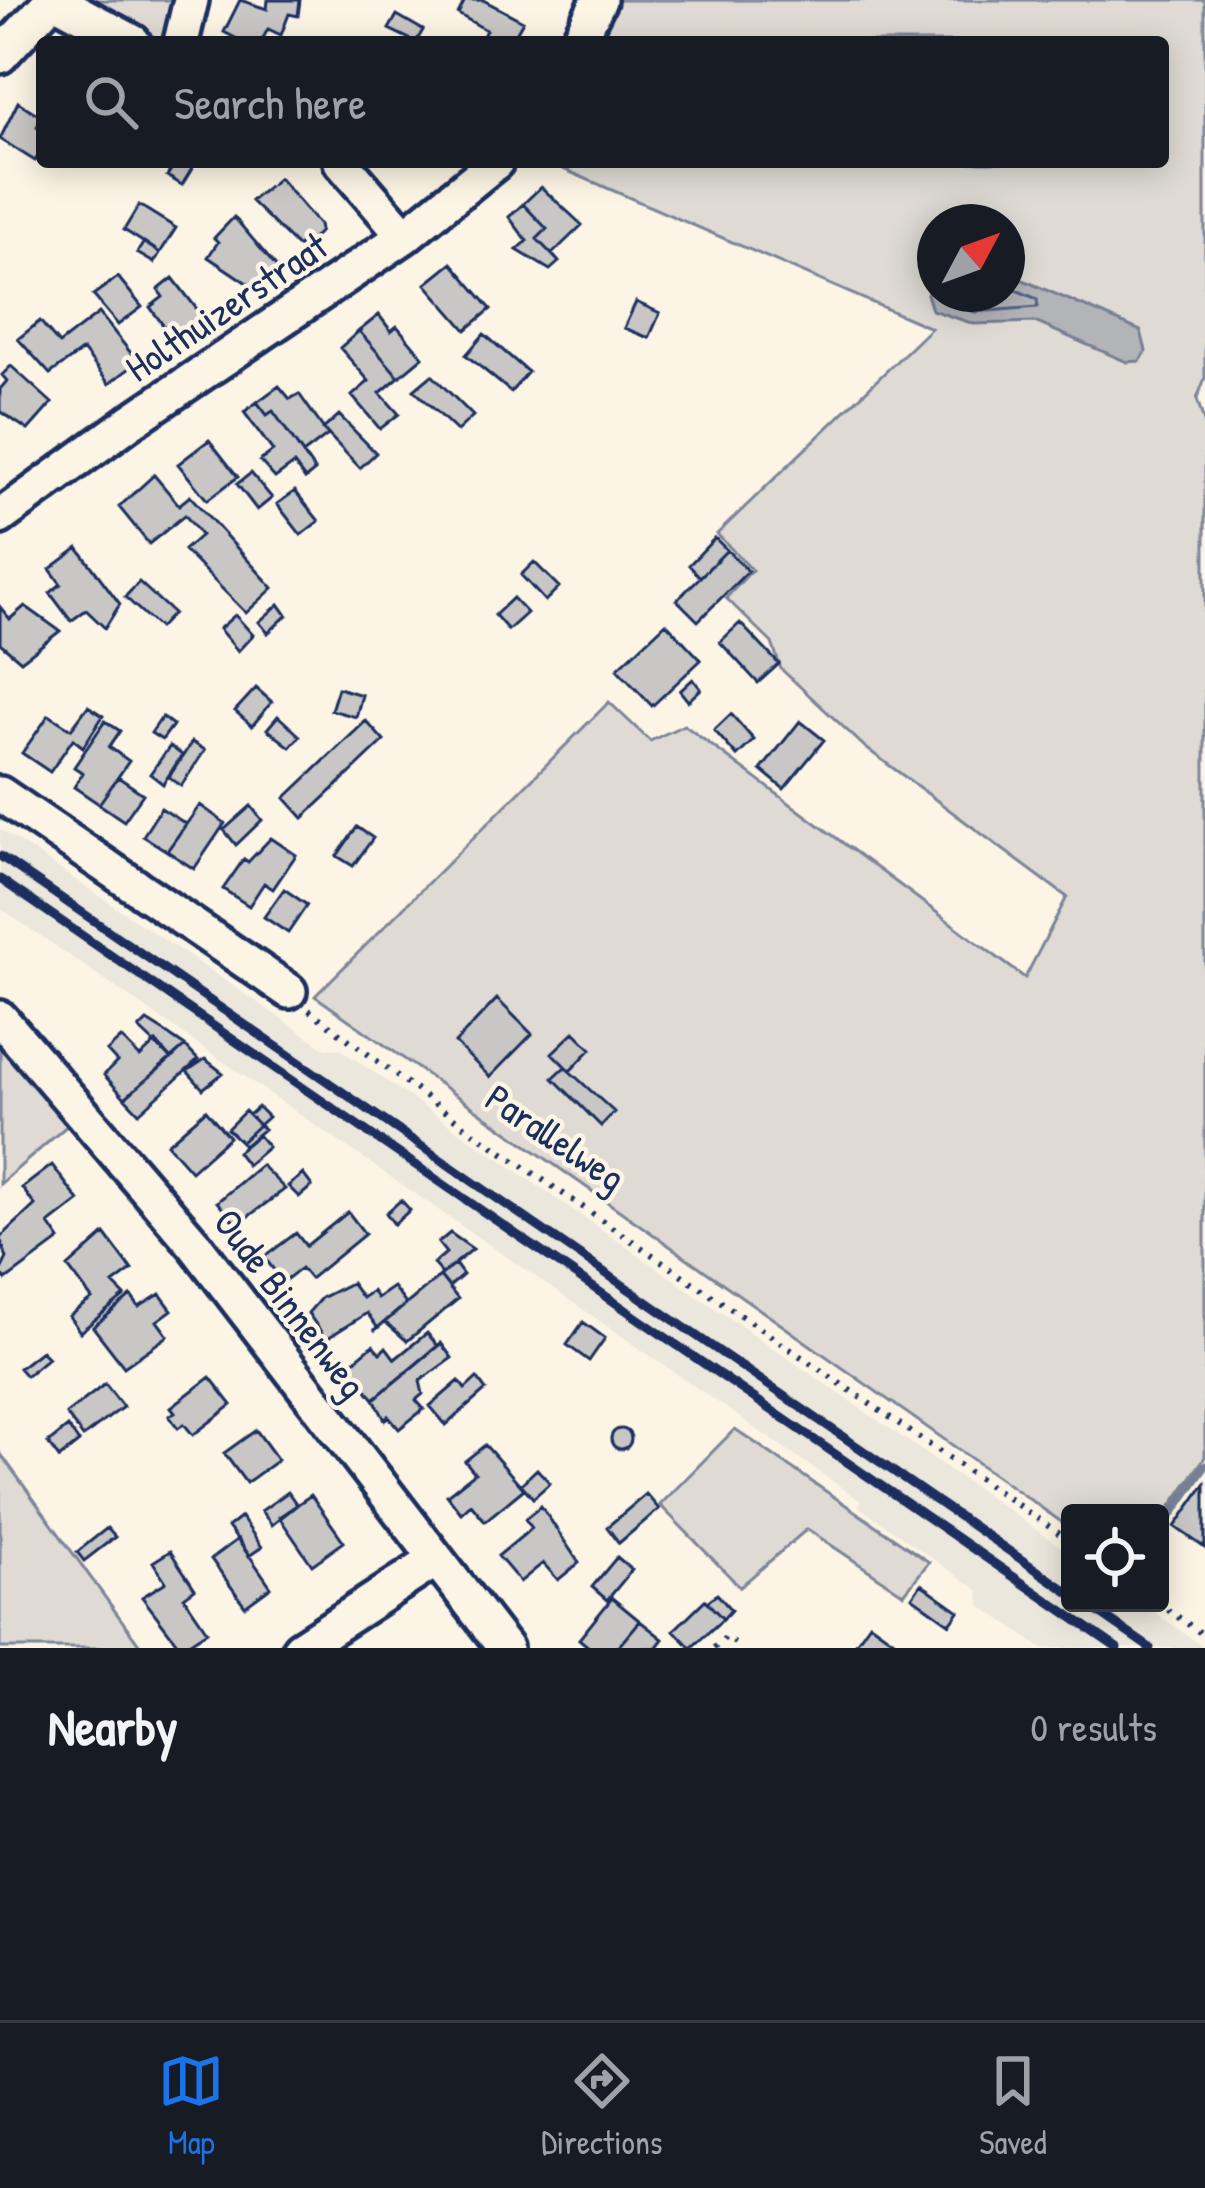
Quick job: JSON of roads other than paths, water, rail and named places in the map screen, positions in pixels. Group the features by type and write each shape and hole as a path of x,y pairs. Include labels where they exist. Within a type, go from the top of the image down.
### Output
{"street":[{"path":"0,56 54,0 123,36"},
{"path":"182,36 190,0"},
{"path":"581,36 599,0"},
{"path":"346,168 405,236"},
{"name":"Holthuizerstraat","path":"0,517 130,422 405,236 489,168"},
{"path":"0,794 289,991"},
{"name":"Oude Binnenweg","path":"0,1018 195,1245 505,1648"},
{"path":"300,1648 434,1561"}],"water":[{"path":"1025,281 1141,331 1146,351 1140,361 1127,362 1035,322 974,324 938,312 1025,312"}],"waterway":[{"path":"1169,1518 1205,1466"}],"railway":[{"path":"0,856 1061,1587"},
{"path":"0,879 1117,1648"},
{"path":"1098,1612 1150,1648"}]}
